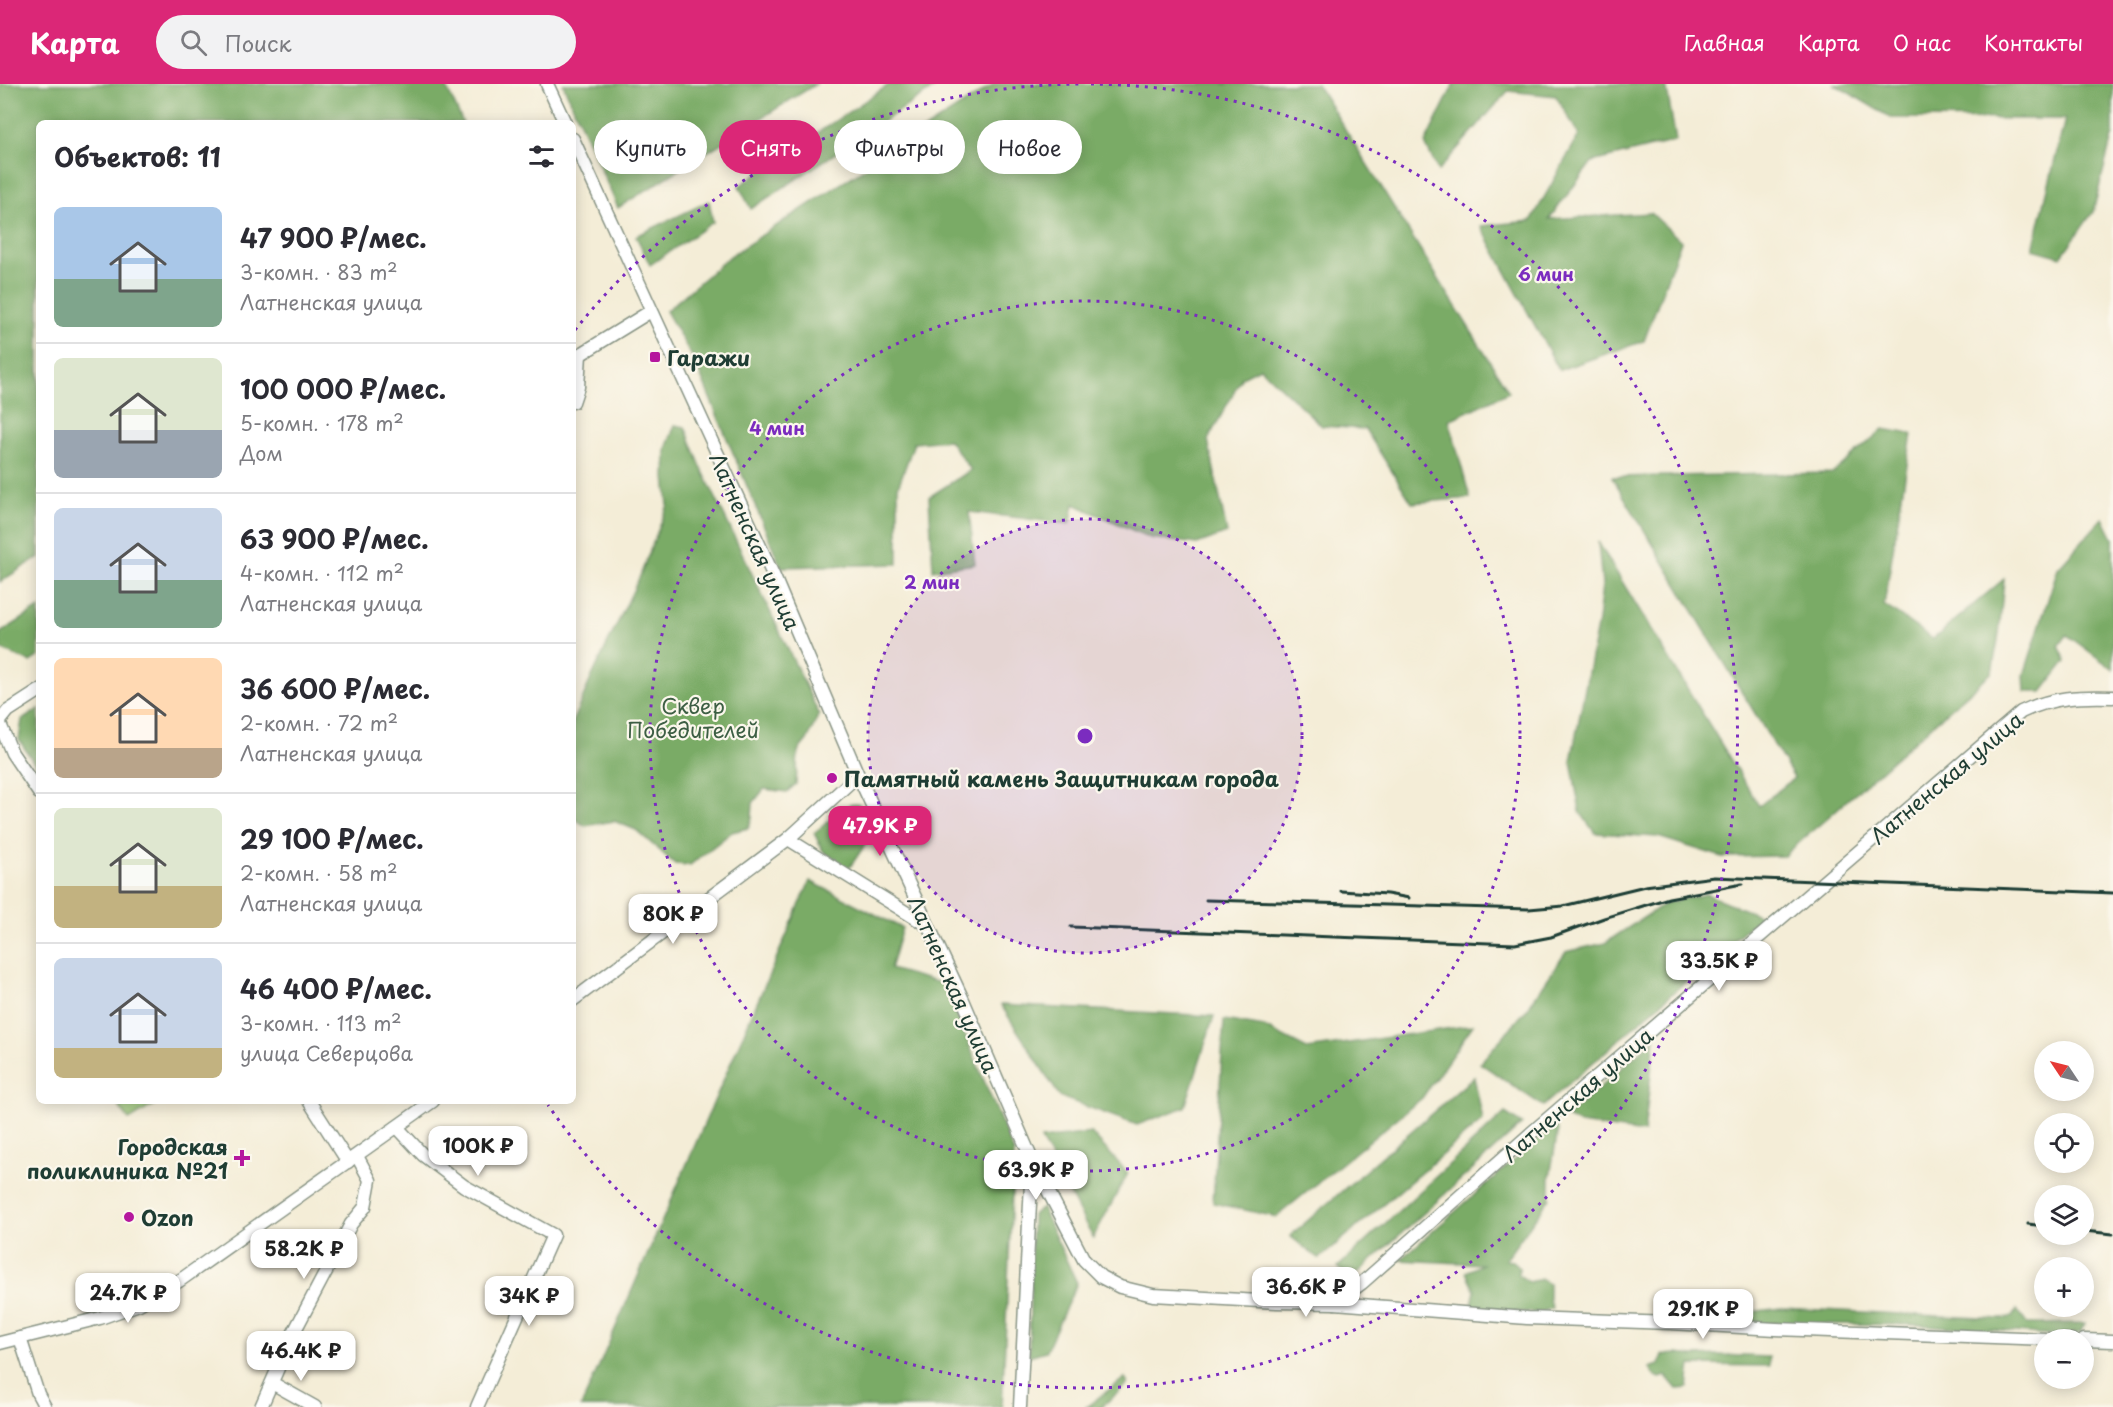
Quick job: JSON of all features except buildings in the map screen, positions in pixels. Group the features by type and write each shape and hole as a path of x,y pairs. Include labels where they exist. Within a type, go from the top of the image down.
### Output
{"street":[{"path":"546,84 564,120"},
{"name":"Латненская улица","path":"576,146 775,579 858,775 963,1000 1032,1160 1084,1260 1101,1277 1120,1287 1153,1295 1335,1303 1527,1318 2034,1339"},
{"path":"576,393 578,387 576,357 651,311"},
{"path":"36,693 8,711 0,722 12,753 36,789"},
{"name":"Латненская улица","path":"1335,1303 1362,1283 1556,1112 2021,712 2040,703 2059,698 2113,697"},
{"path":"576,998 789,840 858,775"},
{"path":"789,840 929,927"},
{"path":"261,1407 291,1336 351,1224 365,1207 369,1180 311,1104"},
{"path":"0,1342 100,1318 139,1304 179,1281 429,1104"},
{"path":"397,1127 423,1155 464,1186 553,1234 477,1407"},
{"path":"1020,1407 1032,1160"},
{"path":"20,1338 38,1394 45,1407"},
{"path":"2094,1340 2113,1341"},
{"path":"272,1383 315,1407"}],"green space":[{"path":"0,84 445,84 462,120 36,120 36,559 0,582"},
{"path":"563,84 816,84 759,120 719,120 719,145 707,152 707,120 594,120 594,154"},
{"path":"890,84 940,84 886,120 837,120"},
{"path":"994,84 1317,84 1509,392 1449,420 1470,498 1412,503 1365,429 1322,426 1260,368 1242,377 1208,440 1227,533 1197,544 1150,538 1074,504 1070,524 969,512 975,564 933,570 929,497 971,470 949,440 914,443 898,487 898,564 781,567 694,360 666,311 730,256 856,174 965,174 965,120 939,120"},
{"path":"1454,84 1666,84 1676,141 1592,162 1549,219 1651,213 1681,241 1644,341 1559,370 1481,226 1531,221 1579,135 1556,96 1508,91 1438,171 1425,143"},
{"path":"1834,84 2113,84 2113,133 2093,212 2061,257 2033,249 2065,119 1891,118"},
{"path":"834,122 834,154 822,162 822,130"},
{"path":"603,174 672,174 618,208"},
{"path":"757,174 804,174 751,209 739,186"},
{"path":"709,201 713,222 650,265 636,236"},
{"name":"Сквер Победителей","path":"675,425 685,427 701,467 819,714 807,740 798,751 796,784 787,792 764,789 753,803 752,818 748,828 732,832 690,865 675,864 636,830 614,821 585,826 576,819 576,713 640,576 668,505 665,477 666,449"},
{"path":"1883,429 1912,434 1884,605 1933,639 2004,579 1999,634 1992,672 1784,856 1722,857 1658,837 1595,833 1580,812 1571,761 1598,621 1602,585 1598,542 1759,806 1794,778 1612,477 1833,473"},
{"path":"2103,518 2113,539 2113,669 2067,635 2059,646 2066,661 2042,692 2025,692 2024,675 2058,568"},
{"path":"36,610 36,658 30,662 0,649 0,633"},
{"path":"36,711 36,766 19,740 22,720"},
{"path":"850,804 859,804 869,821 865,845 848,870 823,851 814,833"},
{"path":"810,881 902,928 890,969 944,984 1014,1153 1002,1407 581,1407"},
{"path":"1706,894 1761,916 1543,1106 1480,1063 1527,1009 1566,952 1605,943 1666,903"},
{"path":"1001,1005 1214,1016 1185,1107 1137,1125 1060,1097"},
{"path":"1224,1020 1264,1027 1307,1049 1473,1025 1422,1098 1276,1217 1213,1203"},
{"path":"1655,1038 1644,1133 1580,1124 1567,1117"},
{"path":"1474,1077 1483,1120 1319,1259 1290,1236"},
{"path":"117,1104 155,1104 129,1120"},
{"path":"1505,1113 1522,1124 1351,1279 1338,1267"},
{"path":"1556,1123 1558,1130 1550,1176 1550,1198 1505,1260 1512,1261 1519,1267 1519,1275 1529,1282 1542,1279 1549,1284 1549,1300 1552,1308 1539,1313 1471,1309 1475,1291 1466,1272 1482,1264 1400,1260"},
{"path":"1091,1133 1128,1173 1093,1238 1041,1139"},
{"path":"1042,1208 1077,1283 1046,1351 1029,1356 1032,1215"},
{"path":"1781,1308 2001,1319 2013,1317 2017,1310 2027,1324 2085,1323 2082,1329 2034,1329 2034,1334 1922,1325 1750,1323 1735,1314"},
{"path":"1663,1355 1769,1357 1769,1366 1691,1365 1688,1388 1677,1389 1666,1376 1660,1378 1654,1375 1650,1368 1659,1365"},
{"path":"1125,1378 1128,1384 1101,1407 1086,1407"}],"railway":[{"path":"1206,900 1529,909 1563,906 1645,886 1714,877 2113,893"},
{"path":"1071,927 1515,944 1551,937 1669,898 1742,884"},
{"path":"1341,891 1409,898"},
{"path":"2028,1224 2034,1225"},
{"path":"2094,1232 2113,1234"}],"place":[{"name":"Гаражи","path":"655,357"},
{"name":"Памятный камень Защитникам города","path":"832,778"},
{"name":"Городская поликлиника №21","path":"242,1158"},
{"name":"Ozon","path":"129,1217"}]}
